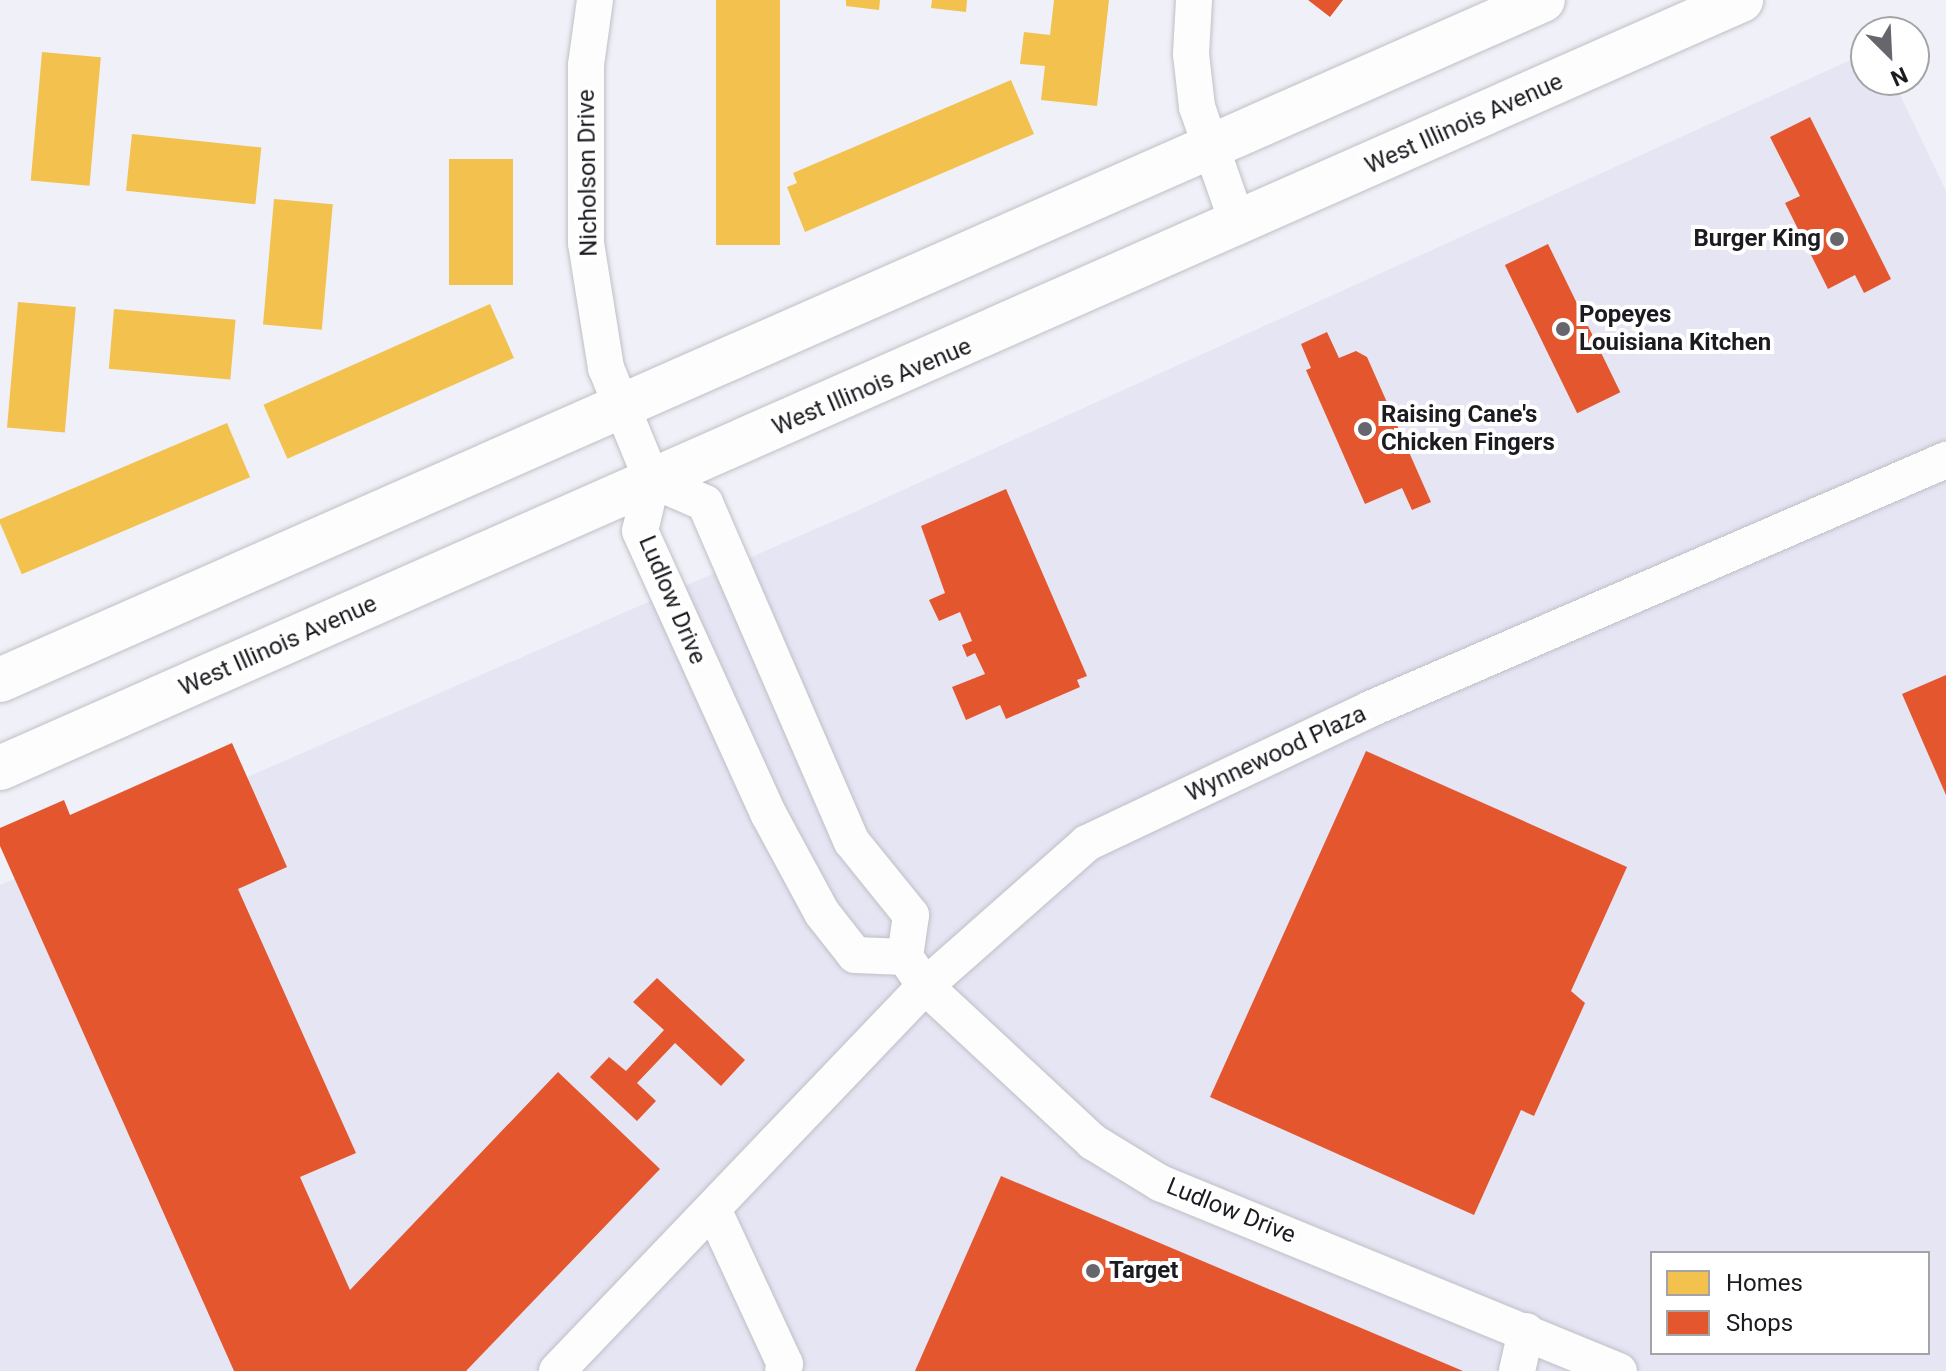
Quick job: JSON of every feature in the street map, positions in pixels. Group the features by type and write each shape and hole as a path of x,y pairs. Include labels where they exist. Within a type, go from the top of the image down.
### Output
{"main road":[{"path":"0,680 1543,0"},
{"name":"West Illinois Avenue","path":"0,768 1741,0"}],"street":[{"name":"Nicholson Drive","path":"595,0 586,65 586,243 606,368 619,407 652,480"},
{"path":"1194,0 1191,54 1208,150 1238,224"},
{"name":"Wynnewood Plaza","path":"557,1371 713,1209 915,971 1087,843 1370,709 1946,460"},
{"path":"652,480 705,503 852,842 911,915 915,971"},
{"name":"Ludlow Drive","path":"652,480 640,531 769,815 822,913 855,955 915,971 1093,1142 1160,1183 1619,1371"},
{"path":"713,1209 785,1364 783,1371"},
{"path":"1517,1371 1526,1331"}],"shaded area":[{"path":"1850,60 1850,96 1901,96 1946,191 1946,1371 0,1371 0,885 859,510"}],"building: Homes":[{"path":"716,0 780,0 780,245 716,245"},
{"path":"846,0 880,0 879,10 846,6"},
{"path":"932,0 967,0 966,12 931,8"},
{"path":"1054,0 1109,0 1097,106 1041,100 1045,66 1020,64 1024,32 1050,35"},
{"path":"42,52 101,57 90,186 31,181"},
{"path":"1011,80 1034,134 805,232 787,187 797,183 793,173"},
{"path":"132,134 261,148 255,204 126,191"},
{"path":"449,159 513,159 513,285 449,285"},
{"path":"274,199 333,204 322,330 263,325"},
{"path":"18,302 76,307 65,433 7,428"},
{"path":"490,304 514,358 287,459 263,405"},
{"path":"114,309 236,320 230,379 109,369"},
{"path":"227,423 250,477 22,574 0,519"}],"building: Shops":[{"path":"1308,0 1343,0 1330,17"},
{"name":"Burger King","path":"1810,117 1891,279 1864,293 1855,275 1828,289 1785,203 1800,196 1770,137"},
{"name":"Popeyes Louisiana Kitchen","path":"1548,244 1620,392 1577,413 1505,265"},
{"name":"Raising Cane's Chicken Fingers","path":"1327,332 1339,358 1356,351 1367,357 1431,502 1412,510 1402,488 1365,504 1306,370 1311,368 1301,344"},
{"path":"1006,489 1087,676 1077,680 1080,687 1006,719 1000,705 966,720 952,687 985,674 975,653 967,657 962,645 972,641 960,612 939,621 929,600 945,593 921,526"},
{"path":"1946,675 1946,795 1902,694"},
{"path":"232,743 287,867 238,889 356,1153 300,1177 350,1290 558,1072 660,1169 466,1371 234,1371 0,846 0,828 64,800 70,815"},
{"path":"1366,751 1627,867 1571,991 1585,1003 1534,1116 1521,1110 1474,1215 1210,1097"},
{"path":"657,978 745,1060 721,1086 675,1043 637,1083 656,1101 637,1121 590,1077 609,1057 626,1071 664,1030 633,1002"},
{"name":"Target","path":"1001,1176 1463,1371 915,1371"}],"place":[{"name":"Burger King","path":"1837,239"},
{"name":"Popeyes Louisiana Kitchen","path":"1563,329"},
{"name":"Raising Cane's Chicken Fingers","path":"1365,429"},
{"name":"Target","path":"1093,1271"}]}
